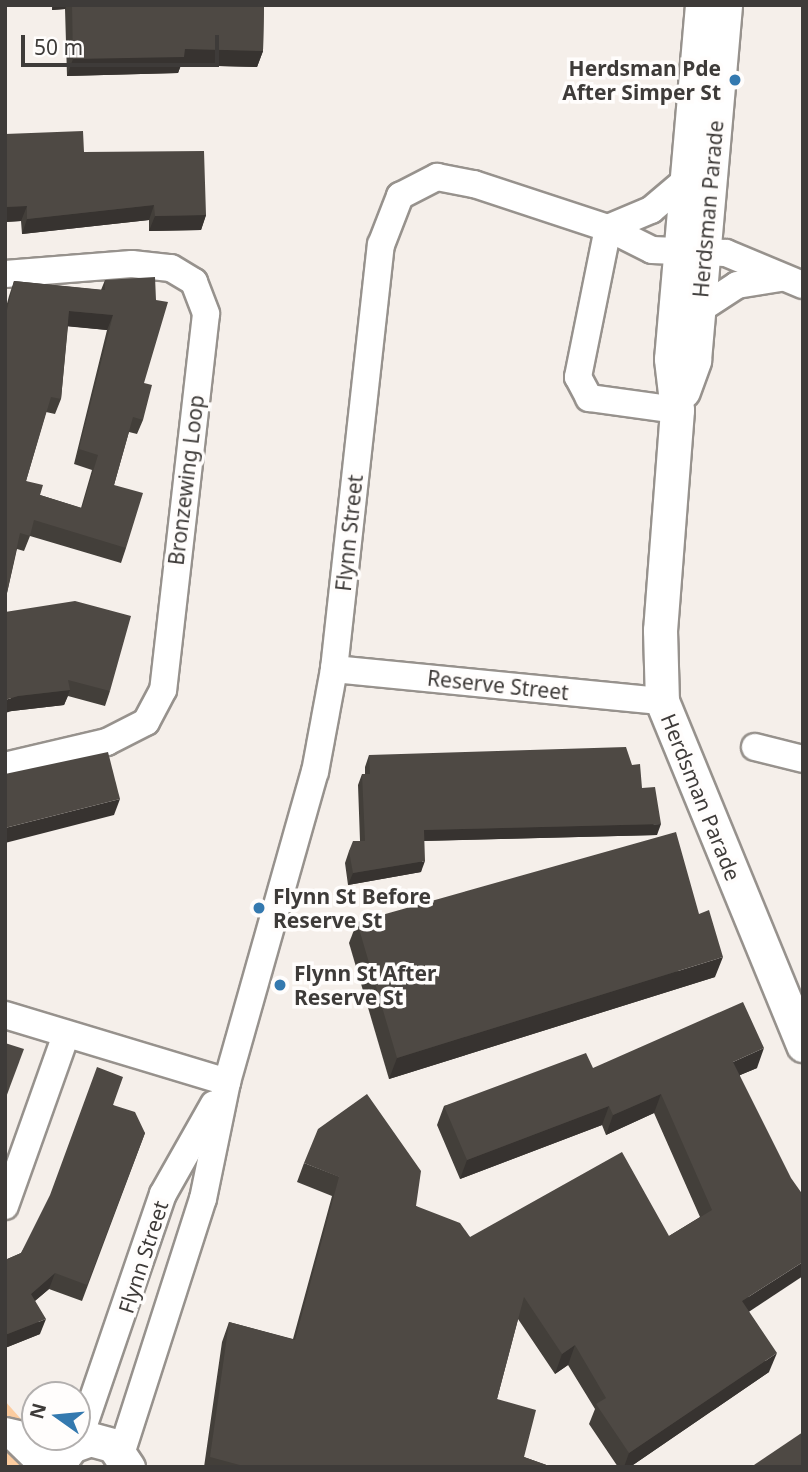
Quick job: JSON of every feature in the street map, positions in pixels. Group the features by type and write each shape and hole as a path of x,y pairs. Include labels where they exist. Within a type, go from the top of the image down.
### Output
{"main road":[{"name":"Herdsman Parade","path":"677,410 694,360 699,310 685,181 702,5"},
{"name":"Herdsman Parade","path":"725,5 692,253 671,359 677,410 660,630 662,701 803,1045"},
{"path":"91,1444 102,1440 125,1460"}],"street":[{"name":"Flynn Street","path":"125,1460 203,1199 226,1082 289,876 334,669 381,245 400,196 437,177 608,228 652,250 726,253 791,281"},
{"path":"677,410 589,397 578,377 608,228 651,210 685,181"},
{"name":"Bronzewing Loop","path":"5,274 24,268 171,268 194,282 206,314 163,690 146,722 107,742 5,766"},
{"path":"699,310 737,285 791,281"},
{"name":"Reserve Street","path":"334,669 662,701"},
{"path":"755,747 803,759"},
{"path":"5,1015 226,1082"},
{"path":"5,1206 66,1035"},
{"name":"Flynn Street","path":"91,1389 163,1195 226,1082"},
{"path":"6,1431 44,1467"}],"shaded area":[{"path":"5,1401 21,1419 21,1451 44,1451 53,1467 5,1467"}],"building":[{"path":"72,5 264,5 263,51 185,49 184,57 73,59"},
{"path":"83,131 84,152 204,151 206,215 155,216 154,205 27,219 27,206 5,207 5,134"},
{"path":"155,277 156,300 168,302 144,383 152,385 143,420 133,417 114,485 143,493 126,548 34,520 30,536 20,533 5,602 5,318 14,281 105,290 105,280","holes":["69,311 113,315 79,449 98,455 82,508 40,495 43,485 26,481 51,397 61,399"]},
{"path":"75,601 131,616 110,691 68,680 70,690 5,700 5,612"},
{"path":"626,747 632,765 640,764 642,788 655,787 661,824 424,830 425,861 353,873 349,851 353,841 365,841 362,774 370,774 369,755"},
{"path":"108,752 120,799 5,828 5,774"},
{"path":"676,832 699,914 709,910 723,957 397,1058 357,922"},
{"path":"743,1002 764,1048 733,1062 791,1178 803,1195 803,1262 742,1301 777,1353 629,1453 596,1404 606,1398 575,1345 562,1354 524,1297 497,1399 536,1410 524,1457 552,1467 247,1467 210,1457 229,1322 295,1340 339,1177 304,1163 318,1129 367,1094 421,1171 416,1206 460,1223 470,1237 622,1152 669,1236 712,1210 661,1094 613,1115 609,1106 467,1160 444,1106 586,1053 593,1068"},
{"path":"5,1043 24,1049 5,1100"},
{"path":"97,1067 123,1077 113,1105 135,1112 145,1133 87,1285 55,1273 31,1294 46,1319 5,1335 5,1260 21,1253 50,1195"},
{"path":"803,1432 803,1467 751,1467"}],"place":[{"name":"Herdsman Pde After Simper St","path":"735,80"},
{"name":"Flynn St Before Reserve St","path":"259,908"},
{"name":"Flynn St After Reserve St","path":"280,985"}]}
